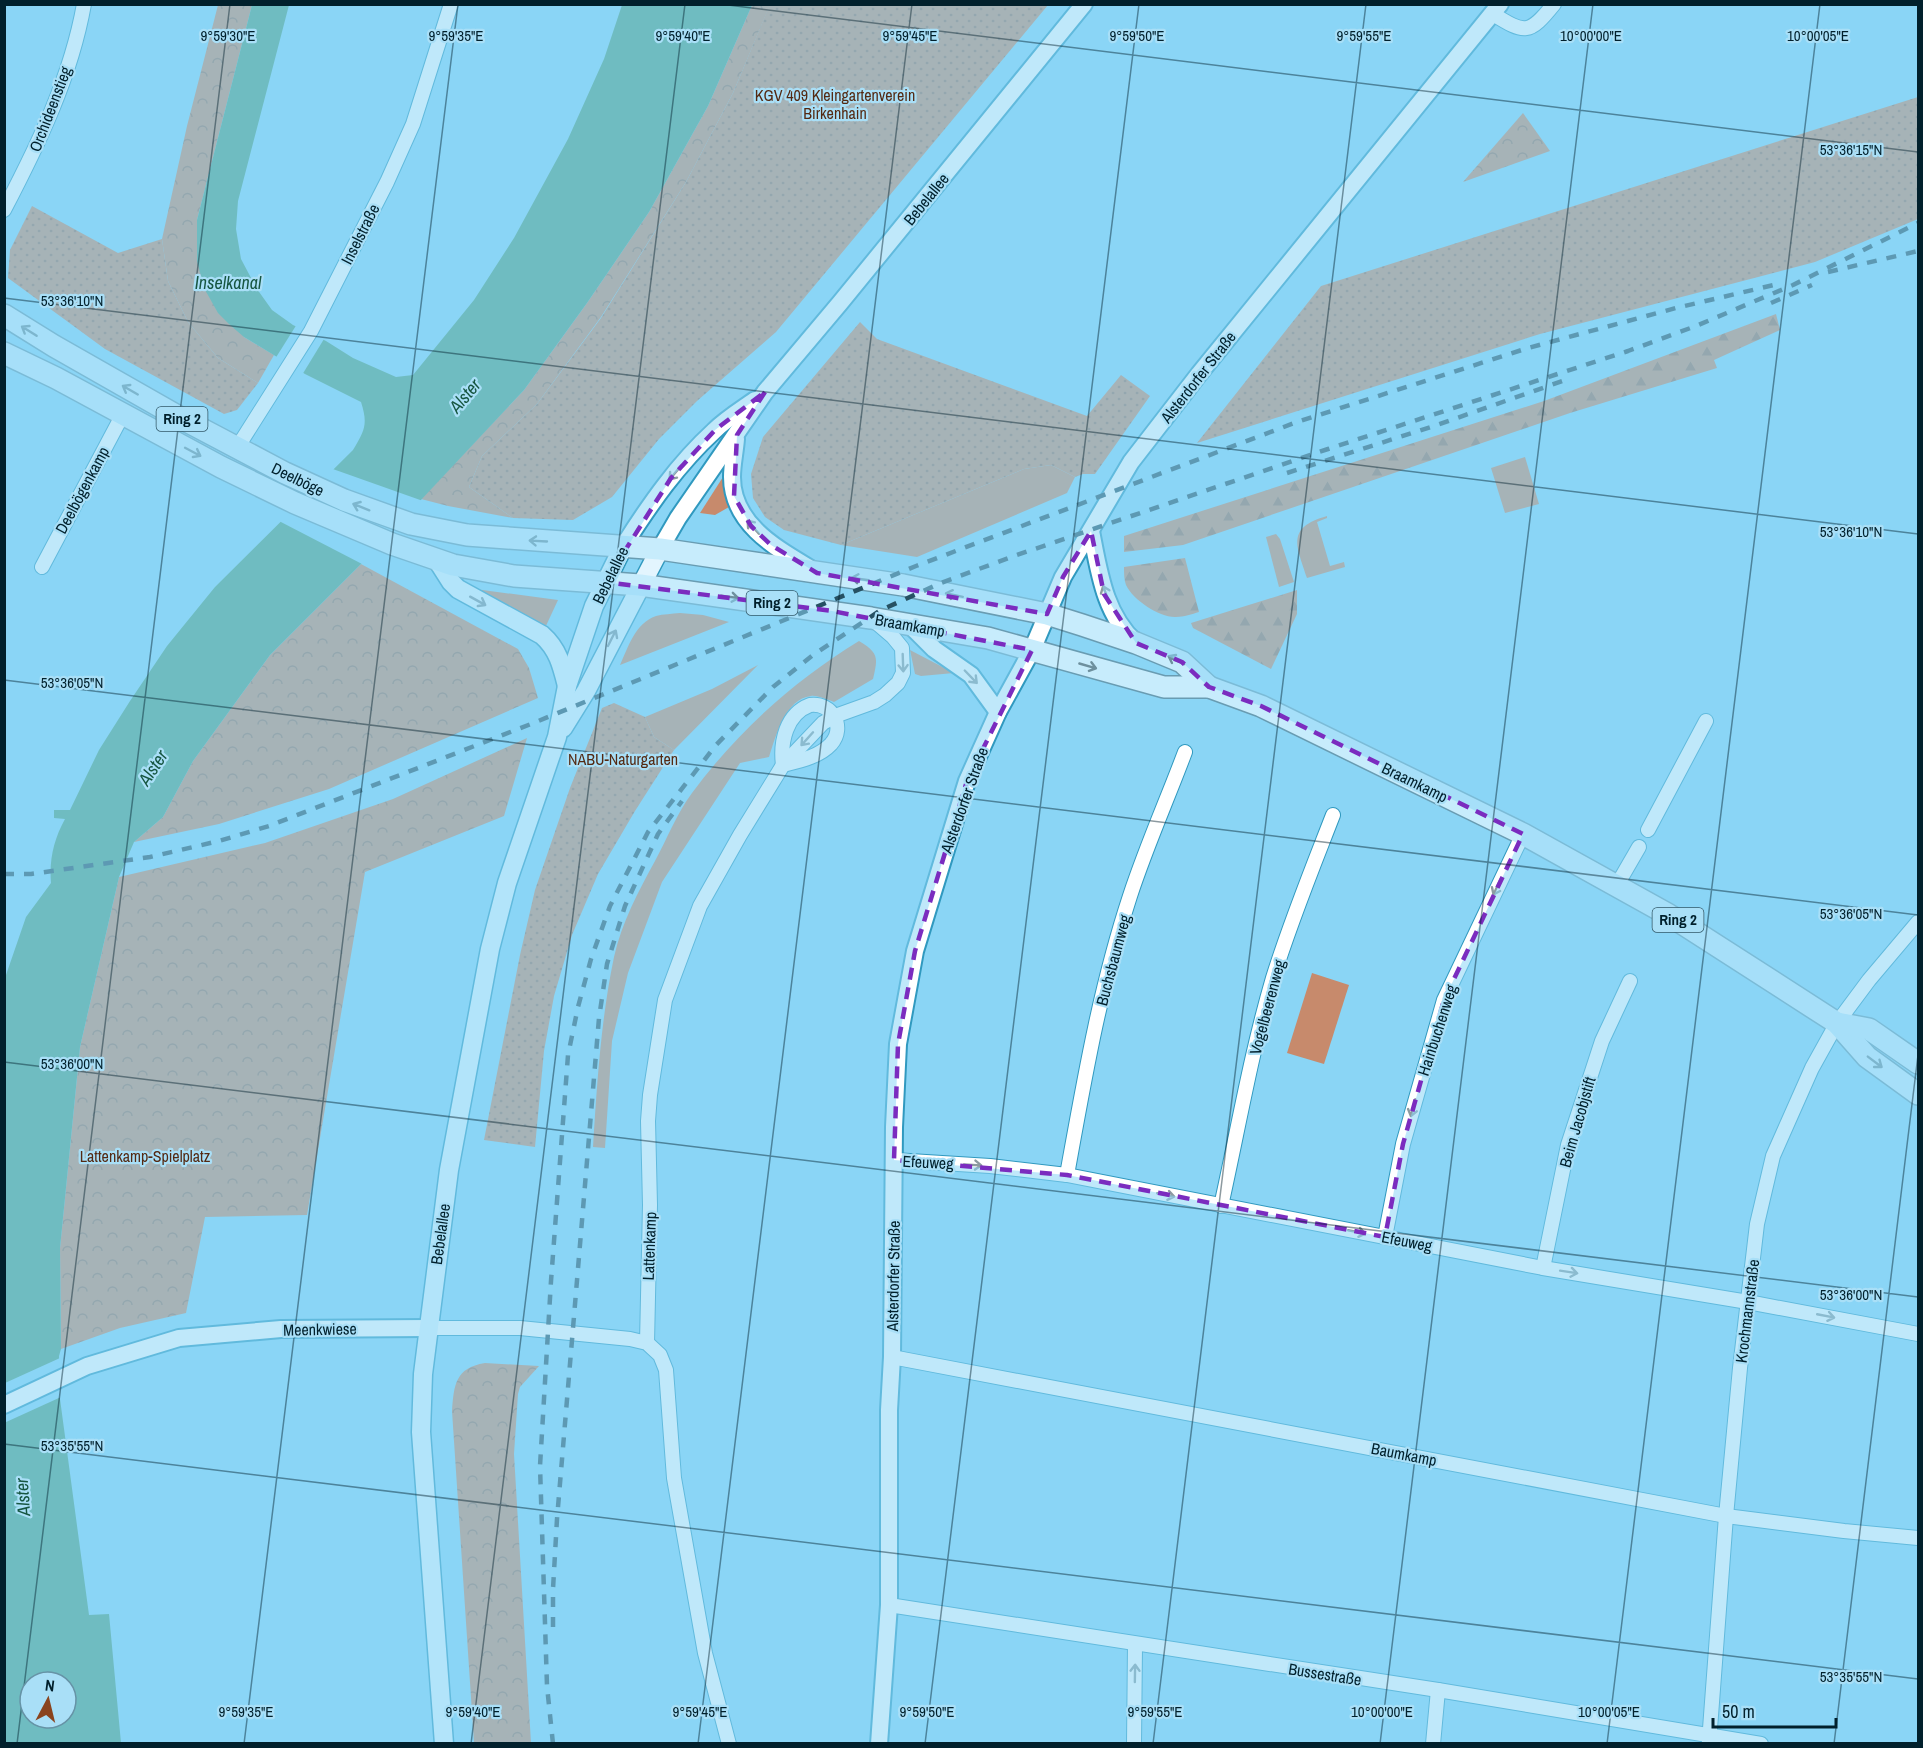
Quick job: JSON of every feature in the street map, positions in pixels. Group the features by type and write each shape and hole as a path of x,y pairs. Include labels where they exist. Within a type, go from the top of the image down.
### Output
{"main road":[{"name":"Deelböge","path":"4,315 126,387 237,448 312,486 378,514 411,524 467,535 624,546"},
{"name":"Deelböge","path":"4,353 57,378 221,467 295,503 392,544 472,570 514,576 605,582"},
{"name":"Braamkamp","path":"624,546 660,549 903,585 1047,614 1136,643 1182,662 1209,687"},
{"name":"Bebelallee","path":"444,1743 421,1432 423,1374 454,1139 490,949 507,883 557,737 567,686 594,606 624,546"},
{"name":"Bebelallee","path":"557,737 586,691 660,549"},
{"path":"437,560 458,589 542,635 561,661 567,686"},
{"name":"Braamkamp","path":"605,582 871,618 988,638 1164,687 1209,687 1261,706 1523,834 1678,921 1838,1023 1868,1057 1918,1094"},
{"name":"Braamkamp","path":"1838,1023 1869,1029 1918,1063"}],"street":[{"name":"Orchideenstieg","path":"4,210 40,141 64,76 81,22 84,4"},
{"name":"Inselstraße","path":"237,448 311,331 387,182 413,124 451,4"},
{"name":"Bebelallee","path":"660,549 678,518 765,392 1084,4"},
{"name":"Alsterdorfer Straße","path":"879,1743 889,1605 894,1160 898,1044 915,951 967,781 998,712 1032,650 1063,577 1131,462 1199,374 1497,9 1518,29 1528,29 1544,18 1554,4"},
{"name":"Bebelallee","path":"624,546 652,503 688,458 715,430 765,392"},
{"name":"Deelbögenkamp","path":"42,567 123,414"},
{"path":"737,435 732,478 734,496 741,511 751,526 771,545 817,573"},
{"path":"1091,531 1104,594 1122,625 1136,643"},
{"name":"Lattenkamp","path":"647,1343 650,1206 648,1121 665,1000 700,906 783,765 814,731 835,716 874,702 898,683 903,673 902,648 871,618"},
{"path":"911,626 934,648 971,675 998,712"},
{"name":"Lattenkamp","path":"783,765 783,741 789,725 800,710 810,705 820,705 829,709 835,716"},
{"path":"783,765 810,757 832,743 837,734 835,716"},
{"path":"1648,830 1706,721"},
{"name":"Buchsbaumweg","path":"1067,1175 1089,1052 1112,957 1130,895 1185,752"},
{"name":"Vogelbeerenweg","path":"1221,1206 1273,980 1290,925 1333,815"},
{"name":"Hainbuchenweg","path":"1385,1237 1403,1144 1444,1000 1523,834"},
{"path":"1617,885 1639,847"},
{"name":"Krochmannstraße","path":"1709,1739 1726,1516 1748,1302 1757,1224 1773,1156 1812,1068 1838,1023 1869,980 1918,922"},
{"name":"Beim Jacobjstift","path":"1543,1268 1568,1145 1602,1041 1630,981"},
{"name":"Efeuweg","path":"894,1160 990,1166 1067,1175 1543,1268 1748,1302 1918,1334"},
{"name":"Meenkwiese","path":"4,1405 110,1358 179,1338 281,1329 520,1328 616,1336 647,1343"},
{"path":"647,1343 660,1355 666,1370 674,1478 705,1653 729,1743"},
{"name":"Baumkamp","path":"892,1357 1726,1516 1918,1538"},
{"name":"Bussestraße","path":"889,1605 1135,1645 1438,1690 1709,1739 1761,1743"},
{"path":"1134,1743 1135,1645"},
{"path":"1433,1743 1438,1690"}],"highlighted area":[{"path":"765,392 737,435 734,496 751,526 771,545 817,573 1047,614 1063,577 1091,531 1104,594 1136,643 1182,662 1209,687 1261,706 1523,834 1444,1000 1403,1144 1385,1237 1067,1175 894,1160 898,1044 915,951 967,781 1032,650 832,611 605,582 671,478 715,430"}],"green space":[{"name":"KGV 409 Kleingartenverein Birkenhain","path":"770,4 1048,5 776,332 697,401 659,439 612,497 573,520 513,518 469,487 482,456 537,404 601,318 686,182 733,93"},
{"path":"218,5 252,5 197,220 244,337 274,355 258,383 218,358 188,322 168,281 162,239 187,126"},
{"path":"752,5 770,5 733,93 686,182 601,317 537,404 482,456 469,487 513,518 421,499 524,390 649,212 708,106"},
{"path":"1918,97 1918,219 1815,262 1540,334 1197,443 1321,286"},
{"path":"1523,113 1550,151 1463,182"},
{"path":"32,206 118,253 162,239 168,281 188,322 218,358 258,383 237,410 224,414 105,349 8,278 10,250"},
{"path":"1776,314 1780,330 1714,360 1717,368 1570,413 1183,545 1124,552 1124,536 1544,401"},
{"path":"860,322 877,339 1087,416 1121,375 1150,396 1095,474 1075,477 1051,465 1024,469 841,545 784,530 765,517 753,498 751,474 763,437"},
{"path":"1525,457 1539,504 1505,513 1491,468"},
{"path":"1051,465 1075,477 1067,493 917,557 841,545 1024,469"},
{"path":"723,477 729,507 715,515 700,513"},
{"path":"1327,516 1317,522 1330,566 1344,562 1345,567 1307,578 1298,547 1300,532 1305,526"},
{"path":"1276,534 1280,539 1294,582 1279,587 1266,537"},
{"path":"1185,558 1199,612 1179,617 1162,615 1141,602 1126,585 1124,567"},
{"path":"361,564 518,649 529,668 538,698 329,789 219,824 134,842 163,817 193,761 270,655"},
{"path":"475,589 558,600 545,628"},
{"path":"1297,590 1297,614 1271,669 1193,628 1191,623"},
{"path":"680,613 703,615 729,622 620,665 633,637 643,624 656,616"},
{"path":"859,641 874,653 876,666 873,679 834,702 811,696 794,704 783,720 769,757 740,763 662,882 628,973 612,1041 605,1148 593,1147 603,1027 614,957 631,908 677,818 709,771 748,728 790,690"},
{"path":"910,650 954,673 921,676 915,674"},
{"path":"758,665 674,750 654,737 645,717 712,689"},
{"name":"NABU-Naturgarten","path":"614,703 645,717 654,737 674,750 598,874 572,935 554,996 544,1051 535,1147 484,1140 535,890 570,788 602,708"},
{"name":"Lattenkamp-Spielplatz","path":"527,738 504,816 365,872 307,1215 205,1217 186,1313 120,1328 61,1349 60,1248 80,1047 119,877 265,843 393,799"},
{"path":"1312,973 1349,985 1324,1064 1287,1053"},
{"path":"485,1363 539,1366 520,1387 518,1394 514,1454 531,1743 474,1743 452,1411 458,1379 467,1369"}],"water":[{"path":"252,5 289,5 238,201 236,229 241,259 257,289 272,310 293,325 326,341 353,358 396,377 413,375 474,300 514,238 568,139 604,59 622,5 752,5 708,106 649,212 524,390 361,564 270,655 193,761 163,817 134,842 119,877 80,1047 60,1248 60,1399 89,1615 109,1614 121,1743 5,1744 6,975 26,917 51,883 53,849 65,819 54,818 54,810 70,810 99,750 167,646 215,587 353,450 365,422 361,402 305,374 244,337 230,325 218,313 204,288 197,261 197,220"}],"pier":[{"path":"297,324 324,339 302,375 275,359"},
{"path":"330,468 423,501 364,565 279,521"},
{"path":"60,1358 61,1397 4,1423 5,1383"}],"railway":[{"path":"553,1744 547,1686 540,1466 568,1055 591,959 610,906 648,832 716,745 773,687 813,655 881,610 941,583 1328,449 1628,351 1696,326 1793,285 1918,223"},
{"path":"1828,272 1918,251"},
{"path":"4,874 31,874 150,857 219,841 269,826 531,724 916,566 1297,422 1528,348 1676,308 1778,284"},
{"path":"1771,303 1812,285"},
{"path":"1287,473 1437,425 1571,378"},
{"path":"553,1627 557,1519 599,1018 607,964 625,906 658,834 682,801"}],"water label":[{"name":"Inselkanal","path":"228,283"},
{"name":"Alster","path":"465,396"},
{"name":"Alster","path":"153,768"},
{"name":"Alster","path":"23,1497"}]}
